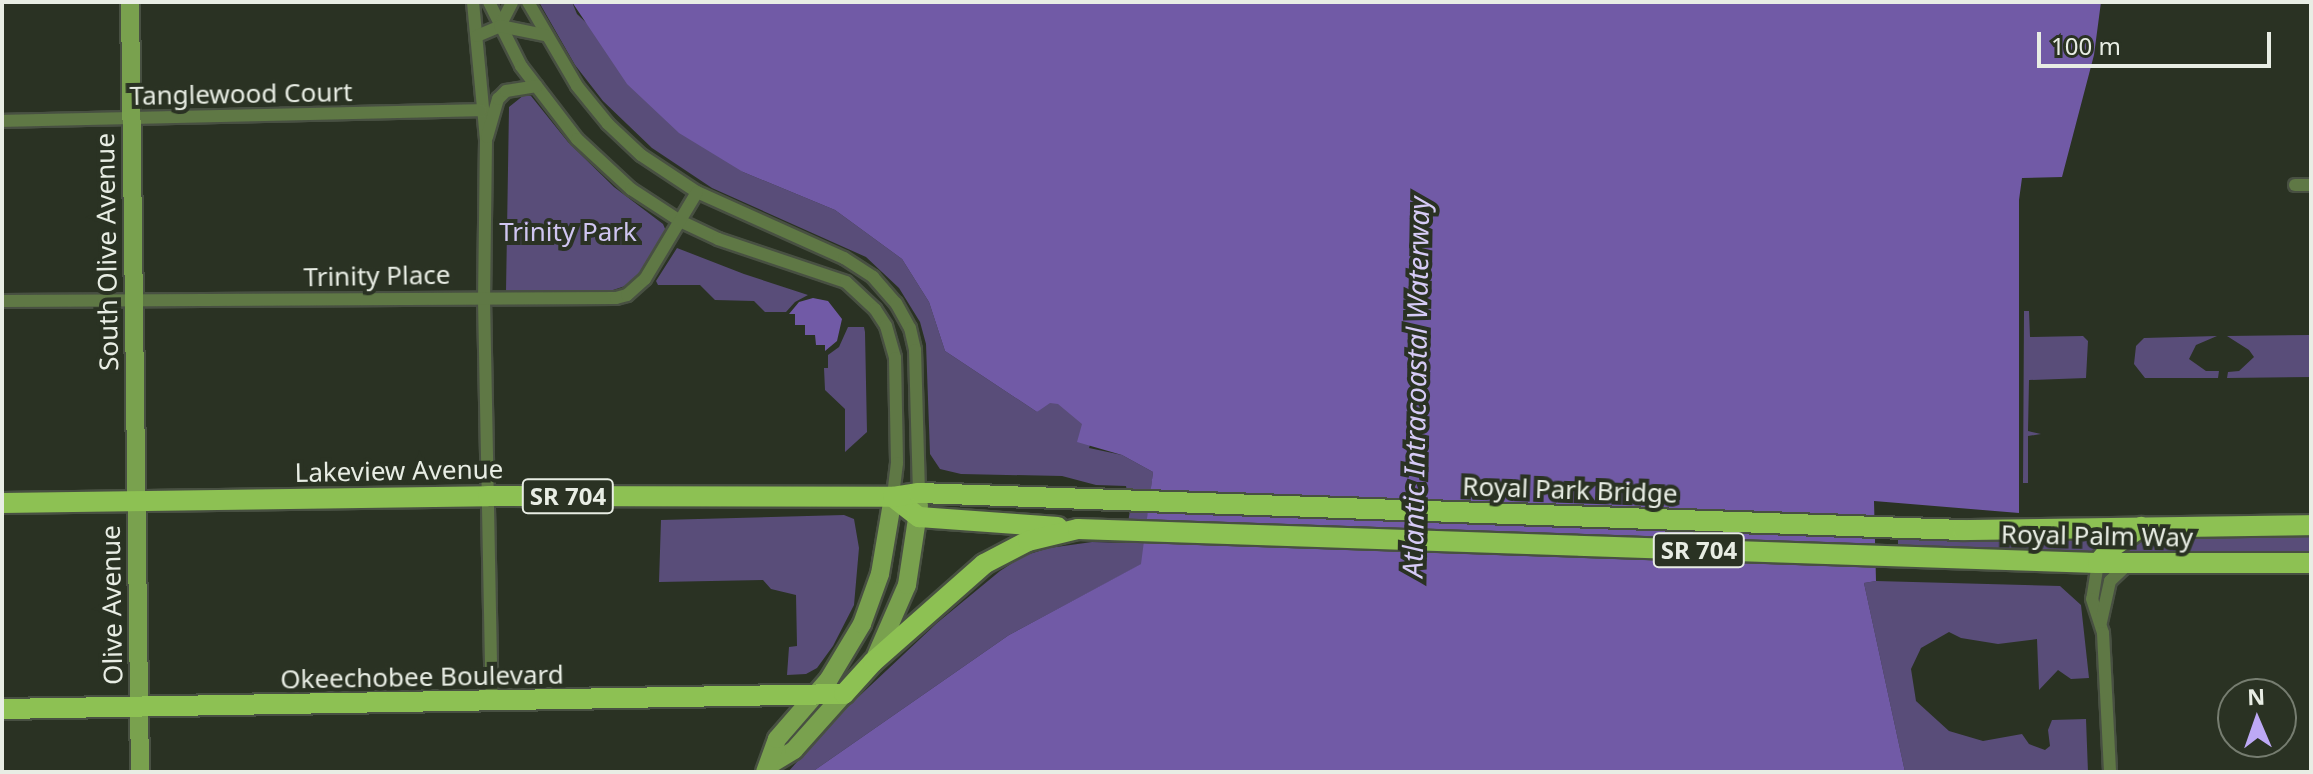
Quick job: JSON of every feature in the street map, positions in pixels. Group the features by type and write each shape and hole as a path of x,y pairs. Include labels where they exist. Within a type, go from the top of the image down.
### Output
{"main road":[{"name":"Lakeview Avenue","path":"2,503 488,496 893,497 919,493 1109,500"},
{"path":"893,497 919,517 1078,529"},
{"name":"Royal Park Bridge","path":"1109,500 1884,527"},
{"name":"Royal Palm Way","path":"1884,527 2013,531 2311,525"},
{"path":"2098,563 2111,548 2141,527"},
{"name":"Royal Palm Way","path":"1078,529 2128,564 2311,563"},
{"name":"SR 704","path":"844,694 873,662 984,564 1028,541 1078,529"},
{"name":"Okeechobee Boulevard","path":"2,709 492,703 844,694"}],"street":[{"name":"South Olive Avenue","path":"130,2 137,502"},
{"path":"473,2 486,140 484,299 492,703"},
{"path":"489,2 537,86 577,139 605,168 680,221 718,239 846,282 875,309 886,326 895,358 897,463 885,552 868,610 841,663 777,739 768,768"},
{"path":"500,26 512,2"},
{"path":"528,2 577,86 608,124 641,155 697,192 844,258 873,277 896,303 910,328 915,350 919,517 902,603 873,662"},
{"path":"477,36 500,26 545,35"},
{"path":"486,140 498,99 515,87 537,86"},
{"name":"Tanglewood Court","path":"2,121 481,110"},
{"path":"2295,185 2311,185"},
{"name":"Trinity Place","path":"2,301 484,299 627,295 645,279 697,192"},
{"name":"Olive Avenue","path":"137,502 140,708"},
{"path":"2098,563 2092,599 2101,622"},
{"path":"2110,772 2101,622 2110,581 2128,564"},
{"path":"768,768 794,750 844,694"},
{"path":"140,708 140,772"}],"green space":[{"path":"539,2 572,2 577,14 743,172 835,210 902,259 929,302 945,351 1037,412 1057,389 1098,420 1089,448 1122,455 1153,472 1142,564 1009,635 812,772 788,772 837,717 937,623 1000,571 1023,556 1049,548 1092,542 1125,543 1130,510 1126,486 1096,485 1062,476 961,474 940,469 930,454 926,344 920,322 899,288 866,257 712,188 652,148 603,101 575,65"},
{"name":"Trinity Park","path":"524,95 531,96 568,142 614,187 663,224 666,231 639,276 628,285 613,290 506,292 509,107"},
{"path":"677,248 808,295 795,302 786,312 765,312 754,301 715,300 700,285 658,285 656,281"},
{"path":"2024,311 2029,311 2030,337 2083,336 2088,341 2086,378 2029,380 2028,431 2041,434 2028,436 2028,483 2023,483"},
{"path":"848,327 864,327 865,332 867,432 845,452 845,409 825,390 824,368 828,368 828,355 839,347"},
{"path":"2311,335 2311,377 2227,378 2228,372 2239,371 2254,357 2249,350 2227,336"},
{"path":"2217,336 2196,345 2189,359 2206,371 2219,371 2218,378 2145,378 2134,364 2136,346 2144,338"},
{"path":"844,515 854,519 859,548 854,605 833,646 817,668 806,674 787,675 789,647 797,646 796,595 771,589 763,580 659,582 661,520"},
{"path":"2311,534 2311,555 2117,553 2142,537"},
{"path":"1898,538 2101,542 2090,553 1898,547"},
{"path":"1864,583 2060,586 2081,605 2089,678 2071,679 2058,670 2039,690 2037,639 1998,644 1961,638 1949,632 1921,648 1911,669 1916,701 1949,731 1983,741 2022,734 2029,744 2045,750 2050,746 2048,730 2052,720 2086,719 2088,772 1905,772"}],"water":[{"name":"Atlantic Intracoastal Waterway","path":"572,2 2101,2 2094,55 2062,177 2022,178 2019,200 2019,513 1874,501 1876,581 1864,583 1905,772 812,772 1009,635 1141,564 1153,472 1122,455 1077,442 1082,424 1058,404 1050,403 1037,412 945,351 929,302 902,259 835,210 743,172 679,133 627,84"},
{"path":"813,298 828,301 842,319 837,341 825,351 825,345 816,345 815,335 805,335 805,325 795,325 795,314 789,314 799,302"}]}
